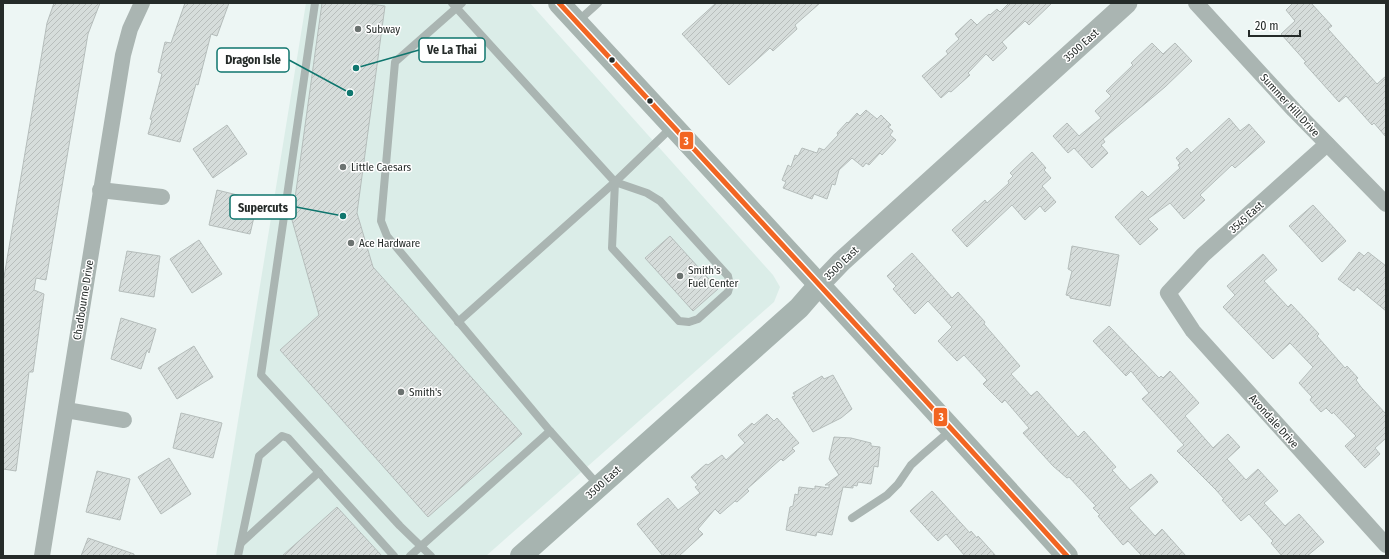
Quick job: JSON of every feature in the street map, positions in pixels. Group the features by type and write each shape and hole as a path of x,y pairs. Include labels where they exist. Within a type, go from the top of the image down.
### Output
{"main road":[{"path":"559,3 729,186 1067,556"},
{"name":"3500 East","path":"529,554 599,486 799,308 819,285"}],"street":[{"name":"Chadbourne Drive","path":"42,556 123,55 130,29 142,3"},
{"name":"3500 East","path":"819,285 841,262 1127,3"},
{"name":"Summer Hill Drive","path":"1196,3 1327,144 1386,204"},
{"name":"3545 East","path":"1168,293 1203,255 1327,144"},
{"path":"100,190 162,197"},
{"name":"Avondale Drive","path":"1168,293 1193,331 1386,545"},
{"path":"66,410 124,420"}],"lane":[{"path":"315,3 261,375 431,556"},
{"path":"577,22 598,3"},
{"path":"599,486 550,431 387,236 381,221 380,207 395,62 457,5 615,182 647,193 660,201 728,276 730,285 728,292 698,319 689,322 679,321 612,248 615,182"},
{"path":"458,322 615,182 672,126"},
{"path":"852,518 887,495 898,484 912,465 952,429"},
{"path":"410,556 550,431"},
{"path":"238,556 259,456 282,436 288,438 394,556"},
{"path":"241,544 319,472"}],"shaded area":[{"path":"306,3 530,3 773,275 780,287 774,302 486,556 216,556"}],"building":[{"path":"54,3 100,3 88,34 46,280 36,278 34,290 44,294 33,372 29,372 16,471 3,469 3,283 47,23"},
{"path":"185,3 229,3 217,36 211,34 198,85 196,84 180,142 148,134 152,120 150,119 162,74 158,72 165,42 171,43"},
{"name":"Smith's","path":"322,3 363,3 385,6 357,213 373,267 522,434 428,517 280,350 319,315 292,220"},
{"path":"716,3 820,3 795,25 797,29 773,51 770,48 729,85 682,34"},
{"path":"1009,3 1052,3 1029,25 1025,21 1002,42 1007,48 993,61 986,54 968,73 970,75 951,92 949,91 941,98 922,76 948,54 946,51 959,39 955,34 971,19 977,25 997,9 1000,12"},
{"path":"1293,3 1311,3 1332,26 1328,29 1377,84 1386,76 1386,137 1374,123 1372,125 1346,96 1339,102 1304,63 1306,62 1281,34 1295,21 1286,10"},
{"path":"1152,43 1163,54 1175,43 1192,61 1165,87 1103,139 1105,142 1101,145 1108,153 1092,168 1074,148 1068,153 1053,136 1067,123 1079,136 1101,118 1095,111 1111,96 1106,91 1133,65 1131,63"},
{"path":"866,110 877,119 881,115 891,125 888,127 893,131 890,135 896,140 882,155 880,153 869,165 866,163 863,167 852,158 839,170 835,185 832,184 827,199 814,194 812,199 783,188 786,182 782,180 788,165 791,167 795,155 798,156 802,148 817,153 819,148 824,150 838,135 837,133 847,122 848,123 857,113 860,116"},
{"path":"1229,118 1240,131 1249,124 1265,142 1235,168 1232,165 1200,195 1205,200 1184,219 1170,203 1148,219 1158,229 1140,245 1115,217 1142,191 1148,197 1180,168 1178,165 1180,163 1176,158 1187,148 1191,153"},
{"path":"227,125 247,154 213,178 193,149"},
{"path":"1032,152 1046,168 1044,170 1051,178 1042,186 1056,202 1045,212 1040,206 1025,220 1012,205 967,247 952,230 985,200 987,203 1009,183 1008,181 1013,176 1010,173"},
{"path":"217,190 258,200 250,234 209,225"},
{"path":"1313,205 1346,241 1322,262 1289,226"},
{"path":"670,236 718,289 693,311 645,258"},
{"path":"199,240 222,274 192,293 170,259"},
{"path":"1072,246 1119,255 1110,306 1070,298 1070,296 1066,295 1072,271 1068,269"},
{"path":"127,251 160,256 154,297 119,291"},
{"path":"1359,252 1364,256 1368,252 1386,266 1386,311 1357,287 1354,291 1338,279"},
{"path":"912,253 952,298 958,292 985,322 984,324 1020,366 1011,374 1031,396 1037,391 1078,437 1084,431 1116,467 1112,470 1130,490 1151,474 1158,482 1129,508 1155,536 1162,529 1186,556 1142,556 1128,541 1123,545 1098,516 1100,515 1093,508 1096,506 1069,477 1067,478 1053,466 1023,433 1029,428 1005,400 1002,403 983,384 987,380 964,355 957,361 938,341 952,327 928,301 915,314 893,289 896,286 887,276"},
{"path":"1263,254 1277,270 1264,281 1288,307 1291,304 1319,334 1317,336 1345,368 1347,366 1358,378 1356,380 1361,387 1386,414 1386,438 1375,448 1380,454 1365,468 1345,446 1356,436 1333,412 1332,414 1326,408 1321,412 1310,400 1312,397 1299,383 1313,367 1290,343 1273,359 1223,307 1235,295 1227,286"},
{"path":"121,318 156,329 149,353 147,350 141,369 111,359"},
{"path":"1109,326 1159,378 1161,376 1163,378 1170,371 1199,403 1185,416 1213,448 1228,434 1240,447 1227,459 1246,480 1258,469 1278,491 1264,503 1285,526 1299,514 1324,542 1307,556 1282,556 1271,543 1273,541 1249,514 1241,521 1222,500 1224,499 1216,490 1177,451 1184,445 1142,399 1149,393 1131,371 1126,376 1093,341"},
{"path":"194,346 213,377 177,399 158,368"},
{"path":"833,375 852,409 841,418 813,432 792,397 795,396 793,393 822,376 824,379"},
{"path":"181,413 222,423 213,458 173,448"},
{"path":"767,414 774,421 777,418 799,443 792,448 795,451 783,461 781,459 747,489 749,491 737,502 735,501 720,514 715,509 698,529 703,534 679,556 663,556 637,524 668,498 678,510 700,493 695,487 698,485 691,477 706,464 708,465 722,455 726,460 745,443 738,435 752,423 754,425"},
{"path":"834,437 851,438 871,443 871,446 880,447 878,467 874,466 871,484 858,482 857,486 853,485 853,488 843,487 832,535 817,532 816,536 786,530 790,507 793,506 795,494 798,495 799,487 815,489 815,486 829,488 829,485 825,485 839,475 829,459"},
{"path":"169,458 191,494 161,514 138,477"},
{"path":"97,471 130,479 120,520 86,512"},
{"path":"932,491 970,533 971,531 977,538 978,536 996,556 965,556 946,534 938,541 910,511"},
{"path":"337,507 382,556 282,556"},
{"path":"88,538 134,554 134,556 81,556"}],"transit line":[{"name":"3","path":"559,3 1067,556"}],"place":[{"name":"Subway","path":"358,29"},
{"name":"Ve La Thai","path":"356,68"},
{"name":"Dragon Isle","path":"350,93"},
{"name":"Little Caesars","path":"343,167"},
{"name":"Supercuts","path":"343,216"},
{"name":"Ace Hardware","path":"351,243"},
{"name":"Smith's Fuel Center","path":"680,276"},
{"name":"Smith's","path":"401,392"}]}
